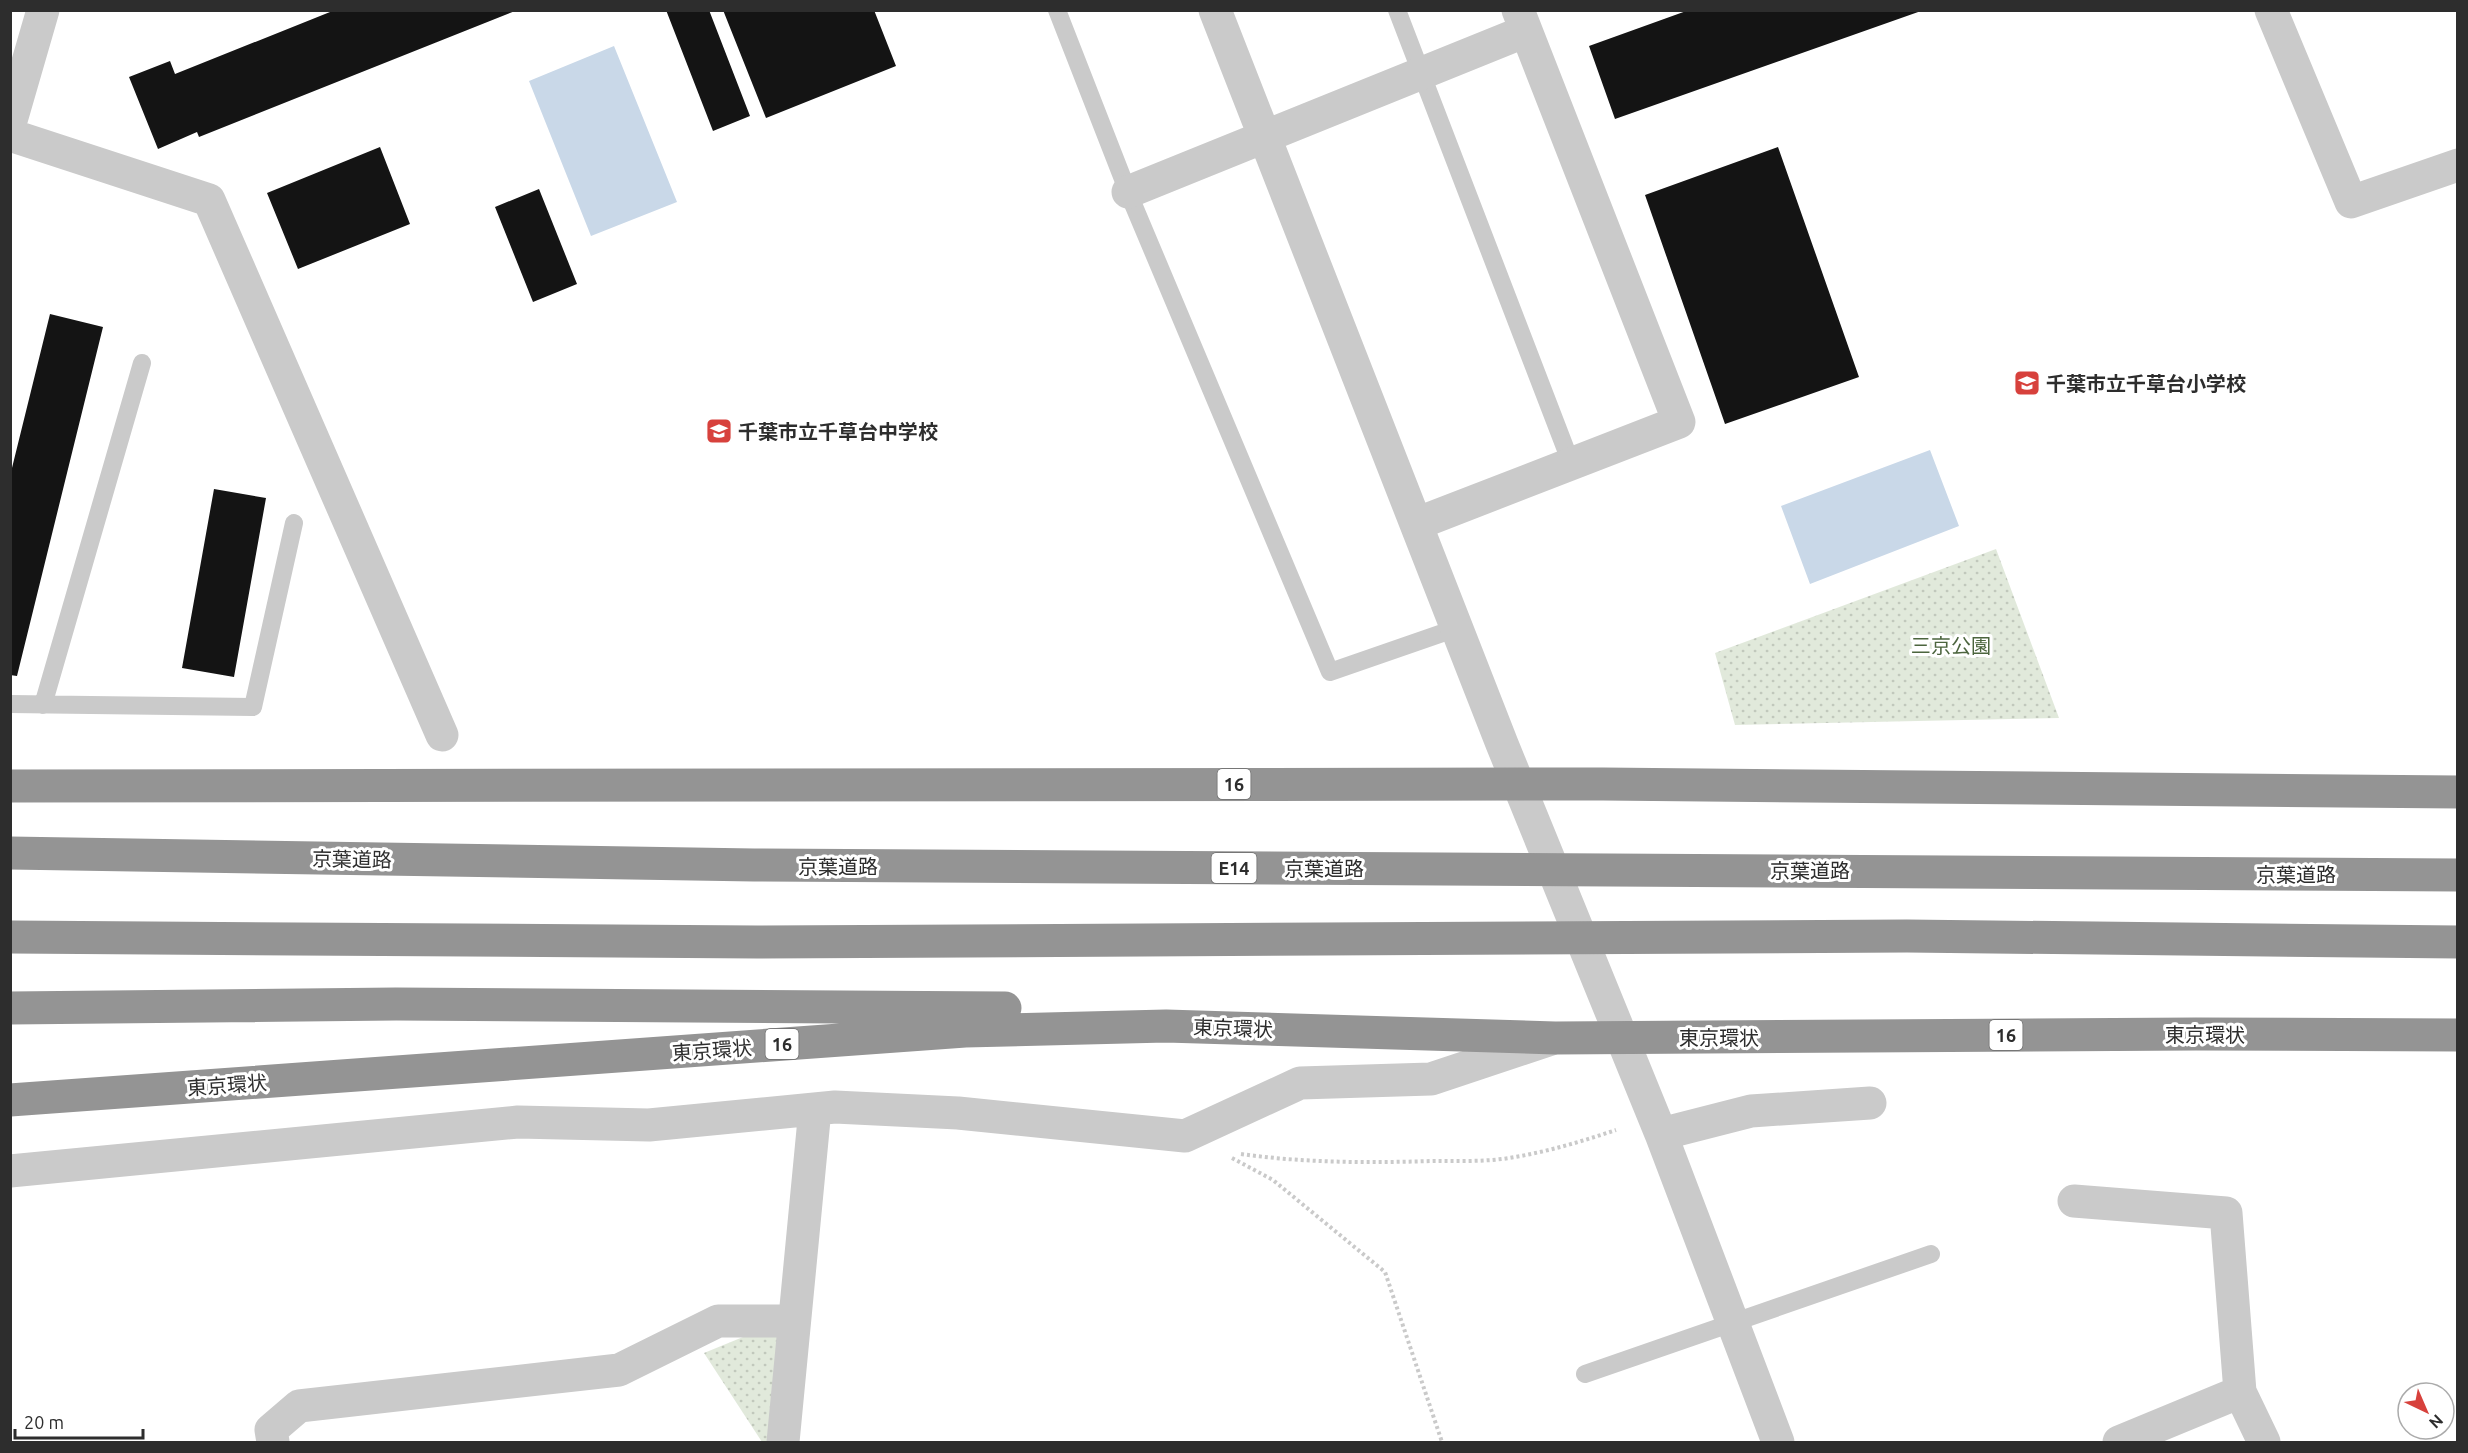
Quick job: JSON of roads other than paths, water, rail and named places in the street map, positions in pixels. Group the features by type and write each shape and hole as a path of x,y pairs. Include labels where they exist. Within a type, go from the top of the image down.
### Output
{"highway":[{"name":"16","path":"10,786 1615,784 2457,792"},
{"name":"京葉道路","path":"10,853 753,865 2457,875"},
{"path":"10,937 757,942 1907,936 2457,942"},
{"path":"10,1008 396,1004 1288,1009 1354,1031"},
{"name":"東京環状","path":"10,1100 965,1031 1166,1026 1555,1038 2196,1034 2457,1035"}],"street":[{"path":"10,124 43,10"},
{"path":"1215,10 1502,744 1657,1125 1778,1443"},
{"path":"2271,10 2351,202 2457,165"},
{"path":"1128,192 1422,74 1522,21 1680,422 1416,524"},
{"path":"10,135 209,200 442,735"},
{"path":"10,1171 518,1122 649,1125 835,1107 958,1113 1185,1136 1300,1083 1431,1079 1555,1038"},
{"path":"1657,1125 1751,1111 1870,1103"},
{"path":"783,1443 815,1108"},
{"path":"2074,1201 2226,1213 2240,1392 2264,1443"},
{"path":"273,1443 271,1430 299,1406 619,1370 718,1321 794,1321"},
{"path":"2119,1443 2240,1392"}],"lane":[{"path":"1057,10 1128,192 1330,672 1457,628"},
{"path":"1397,10 1571,463"},
{"path":"43,705 142,363"},
{"path":"10,704 252,707 294,523"},
{"path":"1585,1374 1931,1254"}],"water":[{"path":"614,46 677,202 591,236 529,81"},
{"path":"1930,450 1959,526 1810,584 1781,506"}],"place":[{"name":"千葉市立千草台小学校","path":"2027,383"},
{"name":"千葉市立千草台中学校","path":"719,431"}],"park label":[{"name":"三京公園","path":"1951,645"}]}
